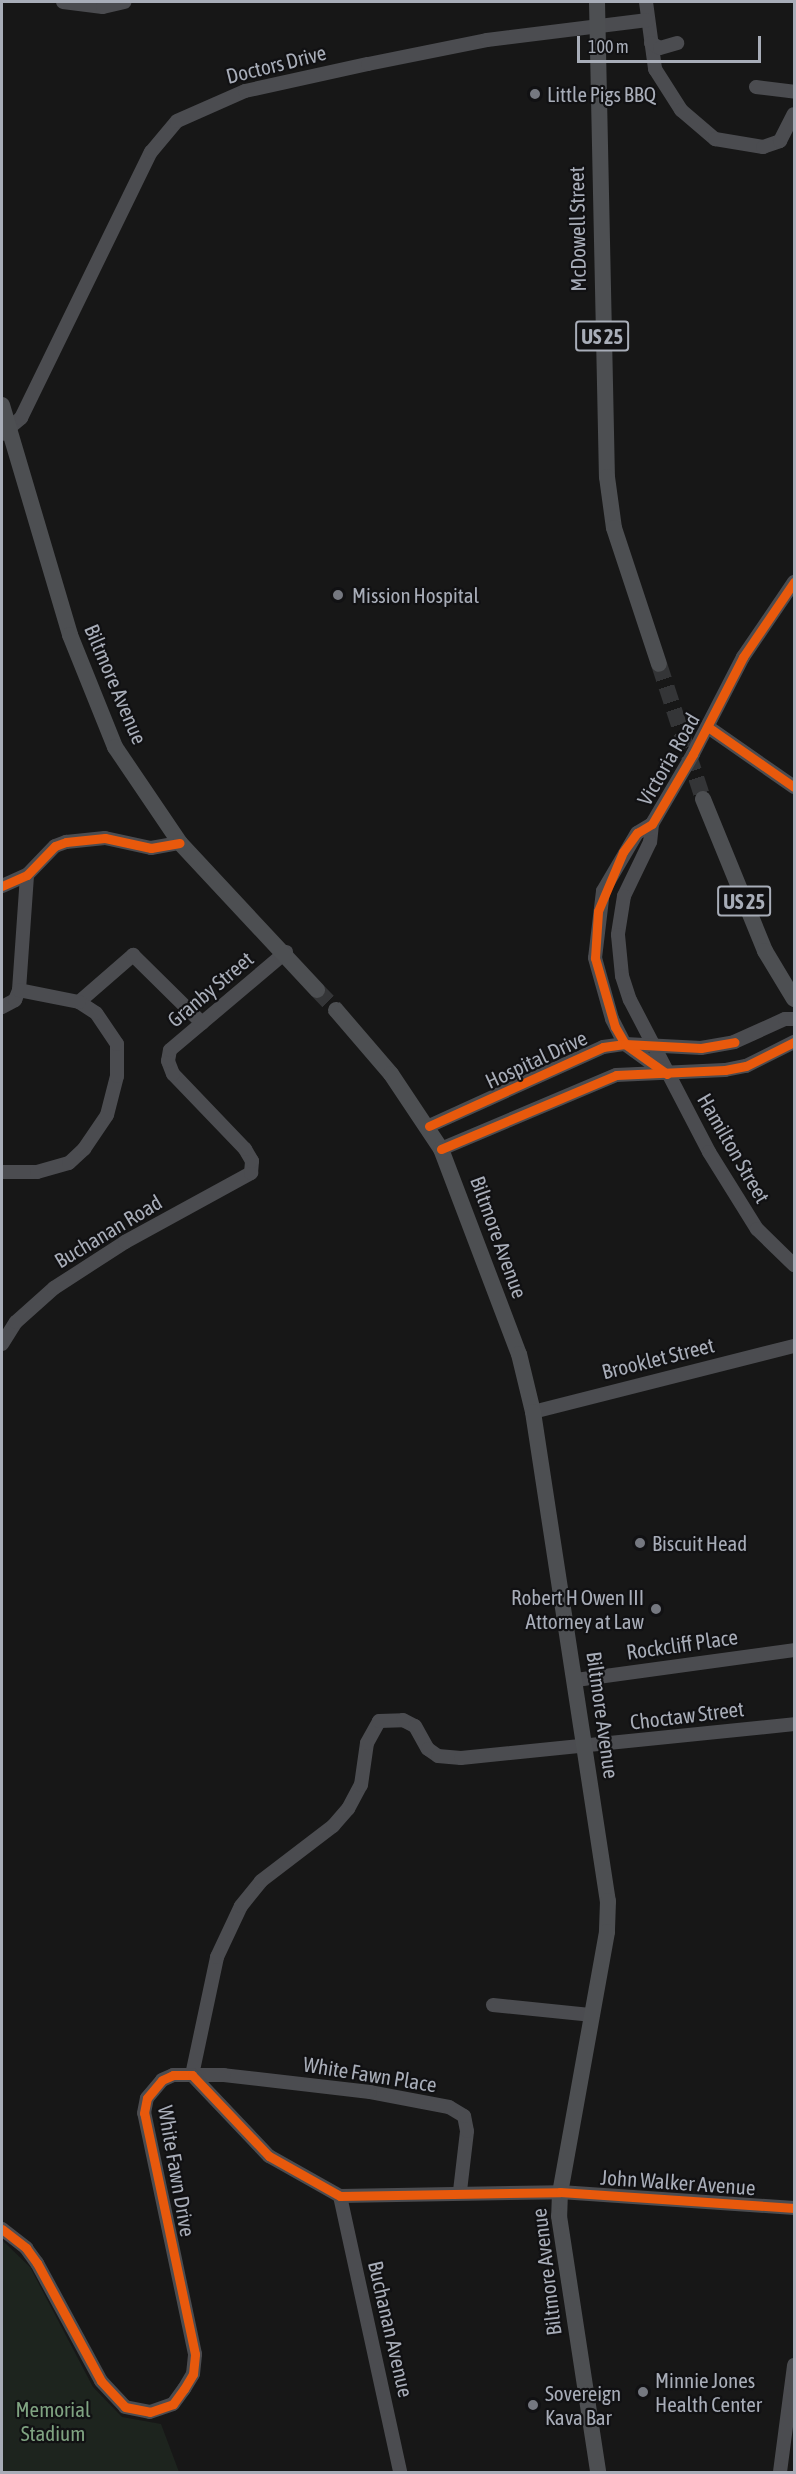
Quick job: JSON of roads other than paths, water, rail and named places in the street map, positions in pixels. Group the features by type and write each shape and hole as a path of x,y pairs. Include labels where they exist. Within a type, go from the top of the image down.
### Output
{"main road":[{"name":"McDowell Street","path":"597,2 607,477 614,528 659,664"},
{"name":"Biltmore Avenue","path":"2,405 4,433 96,704 138,784 180,843 286,952 317,990"},
{"name":"US 25","path":"703,799 765,951 795,999"},
{"name":"Biltmore Avenue","path":"336,1010 429,1126 441,1149 519,1354 533,1412 576,1680 608,1901 607,1932 560,2192 564,2254 598,2472"}],"street":[{"path":"63,2 103,7 124,2"},
{"path":"646,2 654,69 681,110 715,138 763,147 780,141 795,114"},
{"name":"Doctors Drive","path":"4,433 29,403 152,152 177,121 245,90 487,40 598,24 648,20"},
{"path":"651,43 660,48 677,44"},
{"path":"756,87 795,92"},
{"name":"Victoria Road","path":"667,1074 622,976 618,935 624,896 650,842 652,824 708,727 743,657 795,582"},
{"path":"708,727 795,787"},
{"name":"Victoria Road","path":"625,1044 599,979 595,958 598,911 623,852 637,832 652,824"},
{"path":"2,886 27,875 55,846 66,842 105,838 151,848 180,843"},
{"path":"2,1007 15,1000 19,990 27,875"},
{"name":"Granby Street","path":"251,1173 252,1161 245,1149 174,1074 168,1061 170,1050 286,952"},
{"path":"79,1002 133,955 202,1023"},
{"path":"2,1172 45,1171 69,1163 84,1149 106,1114 117,1076 117,1044 109,1027 79,1002 19,990"},
{"name":"Hospital Drive","path":"429,1126 603,1047 625,1044 713,1046 751,1036 786,1019 795,1019"},
{"name":"Hospital Drive","path":"441,1149 616,1075 667,1074 746,1066 795,1042"},
{"path":"625,1044 667,1074"},
{"name":"Hamilton Street","path":"667,1074 709,1152 758,1229 795,1265"},
{"name":"Buchanan Road","path":"2,1344 16,1322 54,1288 126,1242 251,1173"},
{"name":"Brooklet Street","path":"533,1412 795,1346"},
{"name":"Rockcliff Place","path":"576,1680 795,1650"},
{"name":"Choctaw Street","path":"192,2075 226,1931 261,1881 333,1826 348,1809 361,1785 368,1743 379,1721 390,1718 415,1726 428,1749 447,1758 795,1724"},
{"path":"493,2005 592,2015"},
{"name":"White Fawn Drive","path":"2,2229 26,2248 37,2263 101,2381 125,2407 150,2412 173,2404 194,2374 195,2354 144,2113 147,2098 162,2080 173,2075 192,2075 269,2156 340,2196"},
{"name":"White Fawn Place","path":"192,2075 224,2075 370,2092 449,2107 464,2116 467,2131 460,2191"},
{"path":"340,2196 460,2191 560,2192"},
{"name":"John Walker Avenue","path":"560,2192 795,2208"},
{"name":"Buchanan Avenue","path":"340,2196 400,2472"},
{"path":"780,2472 795,2365"}],"tunnel":[{"path":"659,664 703,799"},
{"path":"317,990 336,1010"}],"place":[{"name":"Little Pigs BBQ","path":"535,94"},
{"name":"Mission Hospital","path":"338,595"},
{"name":"Biscuit Head","path":"640,1543"},
{"name":"Robert H Owen III Attorney at Law","path":"656,1609"},
{"name":"Minnie Jones Health Center","path":"643,2392"},
{"name":"Sovereign Kava Bar","path":"533,2405"}],"park label":[{"name":"Memorial Stadium","path":"53,2421"}]}
